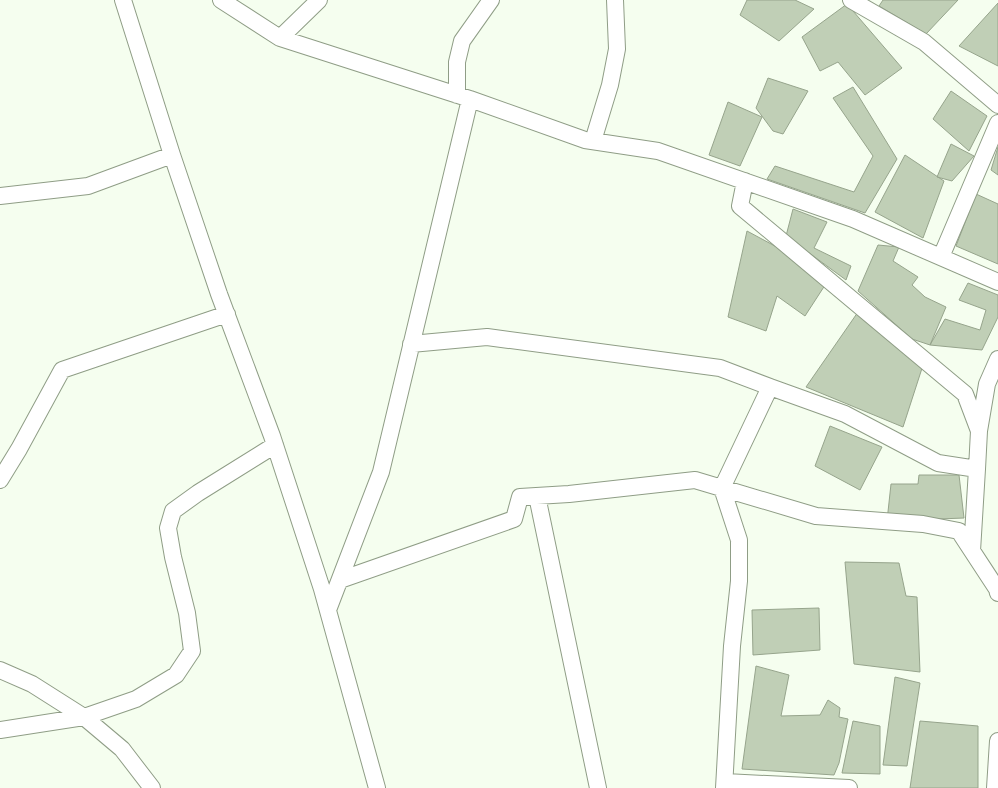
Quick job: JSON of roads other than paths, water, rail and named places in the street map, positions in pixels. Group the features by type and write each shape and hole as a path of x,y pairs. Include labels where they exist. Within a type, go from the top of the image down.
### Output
{"street":[{"path":"123,0 172,155 227,314 275,445 328,610 377,788"},
{"path":"221,0 280,38 464,97 585,140 658,151 853,219 998,282"},
{"path":"280,38 319,0"},
{"path":"328,610 381,472 411,344 464,97 457,62 462,41 491,0"},
{"path":"593,141 610,85 617,49 616,0"},
{"path":"851,0 924,42 998,105"},
{"path":"941,257 998,123"},
{"path":"0,196 88,186 172,155"},
{"path":"745,181 740,206 965,394 979,431"},
{"path":"0,480 19,449 62,370 227,314"},
{"path":"411,344 487,337 720,368 845,414 938,462 976,469"},
{"path":"972,551 979,431 987,384 998,359"},
{"path":"770,387 722,488 739,540 739,582 732,646 724,785 849,788"},
{"path":"0,730 84,717 136,698 176,675 192,651 187,613 172,557 168,528 173,511 198,493 275,445"},
{"path":"340,580 514,519 520,497 694,480 816,516 923,524 958,531 997,589 998,593"},
{"path":"537,496 598,788"},
{"path":"0,670 32,684 84,717 122,749 152,788"},
{"path":"995,788 998,741"}]}
